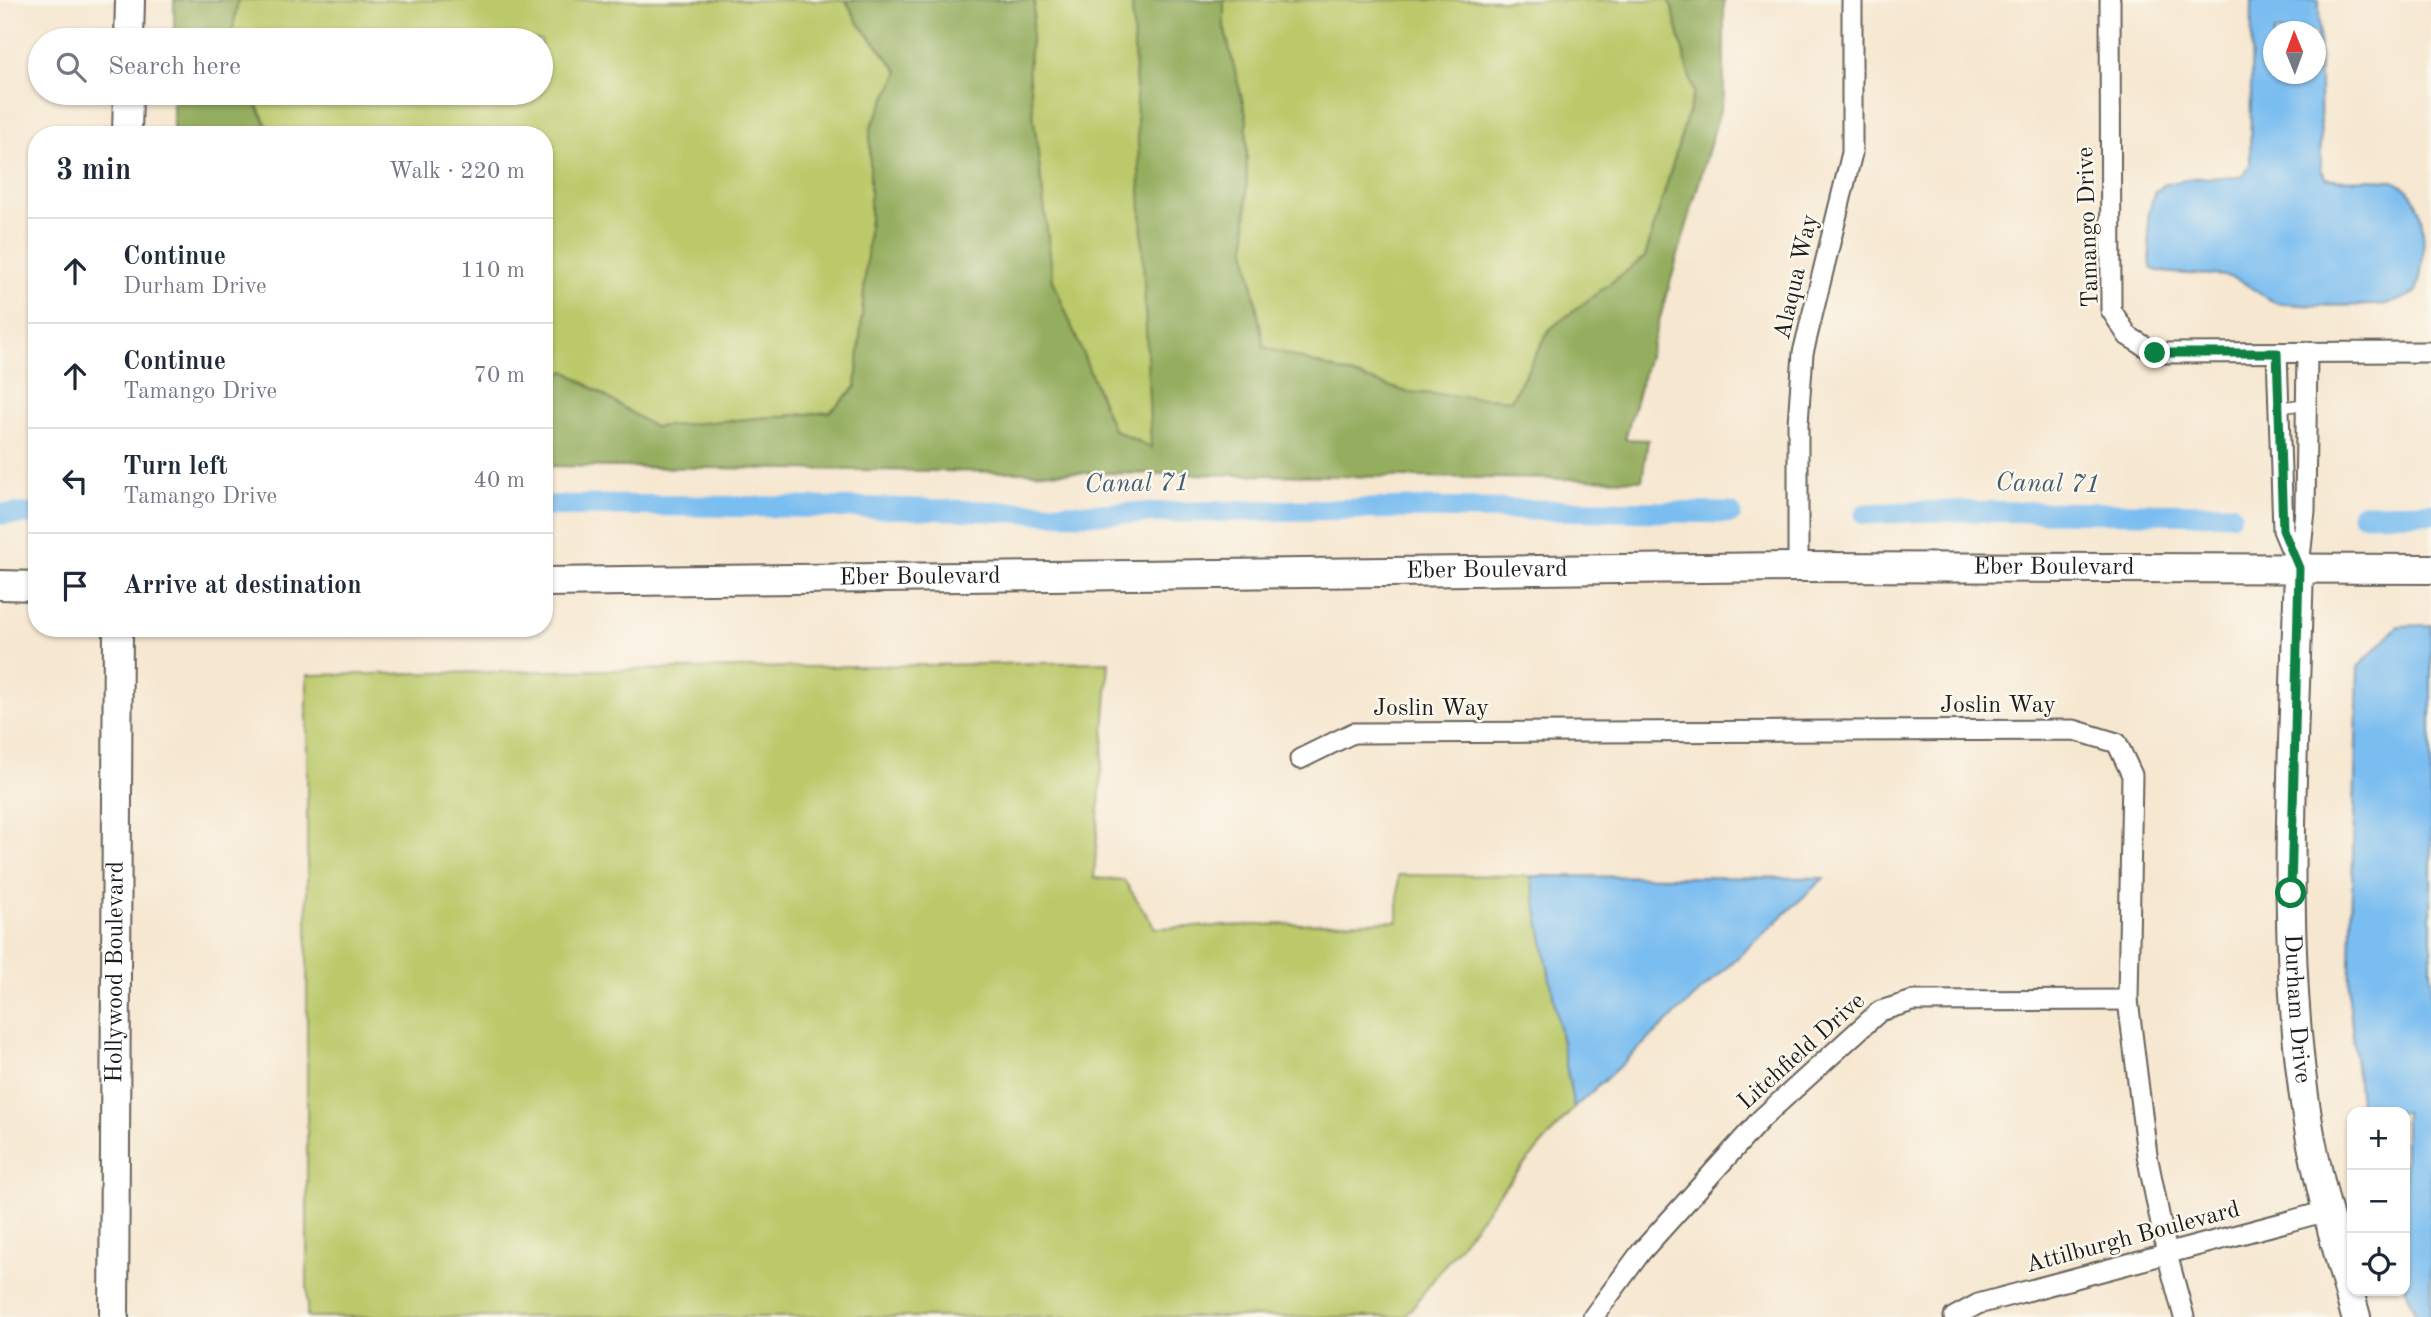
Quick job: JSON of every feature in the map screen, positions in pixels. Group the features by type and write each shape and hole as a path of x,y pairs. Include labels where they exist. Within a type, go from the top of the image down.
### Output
{"street":[{"path":"129,28 130,0"},
{"name":"Alaqua Way","path":"1798,567 1798,423 1803,353 1852,153 1852,0"},
{"name":"Tamango Drive","path":"2110,0 2111,310 2128,336 2155,353 2431,352"},
{"path":"127,126 128,105"},
{"path":"2299,568 2305,511 2307,352"},
{"path":"2277,353 2283,530 2299,568"},
{"name":"Eber Boulevard","path":"553,582 1798,567 2431,569"},
{"name":"Durham Drive","path":"2299,568 2291,893 2297,1016 2307,1117 2327,1211 2356,1317"},
{"path":"0,585 28,586"},
{"name":"Hollywood Boulevard","path":"114,1317 118,637"},
{"name":"Joslin Way","path":"1300,759 1353,733 2074,730 2117,743 2132,775 2128,1000 2147,1155 2167,1254 2184,1317"},
{"name":"Litchfield Drive","path":"1593,1317 1641,1252 1762,1118 1880,1011 1913,1000 2128,1000"},
{"name":"Attilburgh Boulevard","path":"1954,1317 1978,1304 2327,1211"}],"lane":[{"path":"2279,408 2306,404"}],"green space":[{"path":"174,0 238,0 233,28 174,28"},
{"path":"238,0 846,0 857,21 899,72 870,129 870,219 856,387 830,412 654,427 566,371 553,379 553,126 267,126 257,105 553,105 553,28 233,28"},
{"path":"846,0 1035,0 1028,70 1053,280 1113,429 1151,448 1132,0 1224,0 1224,27 1247,119 1246,249 1264,347 1407,392 1511,400 1550,329 1645,257 1694,93 1670,0 1724,0 1724,96 1625,439 1648,440 1642,480 553,466 553,378 565,371 654,427 830,412 856,387 870,219 870,129 899,72 857,21"},
{"path":"1035,0 1132,0 1152,448 1113,429 1053,280 1028,70"},
{"path":"1224,0 1670,0 1694,93 1645,257 1550,329 1511,400 1407,392 1264,347 1246,249 1247,119 1224,27"},
{"path":"173,105 257,105 267,126 173,126"},
{"path":"1109,662 1094,878 1124,880 1155,928 1398,921 1398,875 1531,876 1574,1108 1501,1191 1405,1317 307,1317 307,675"}],"water":[{"path":"2252,0 2319,0 2319,21 2263,21 2263,84 2320,84 2321,169 2326,178 2392,181 2405,188 2414,198 2420,213 2424,246 2416,292 2386,304 2285,304 2264,297 2233,278 2164,272 2151,268 2148,217 2154,193 2164,185 2192,178 2240,177 2250,165"},
{"path":"2431,625 2431,1317 2417,1317 2409,1296 2410,1107 2360,1107 2349,999 2358,667 2398,626"},
{"path":"1531,876 1824,878 1574,1108"}],"waterway":[{"name":"Canal 71","path":"553,506 886,508 1076,514 1419,508 1731,513"},
{"name":"Canal 71","path":"1865,514 1936,511 2231,514"},
{"name":"Canal 71","path":"2362,514 2431,513"},
{"name":"Canal 71","path":"0,514 28,514"}],"route":[{"path":"2155,353 2277,353 2283,530 2299,568 2291,893"}]}
